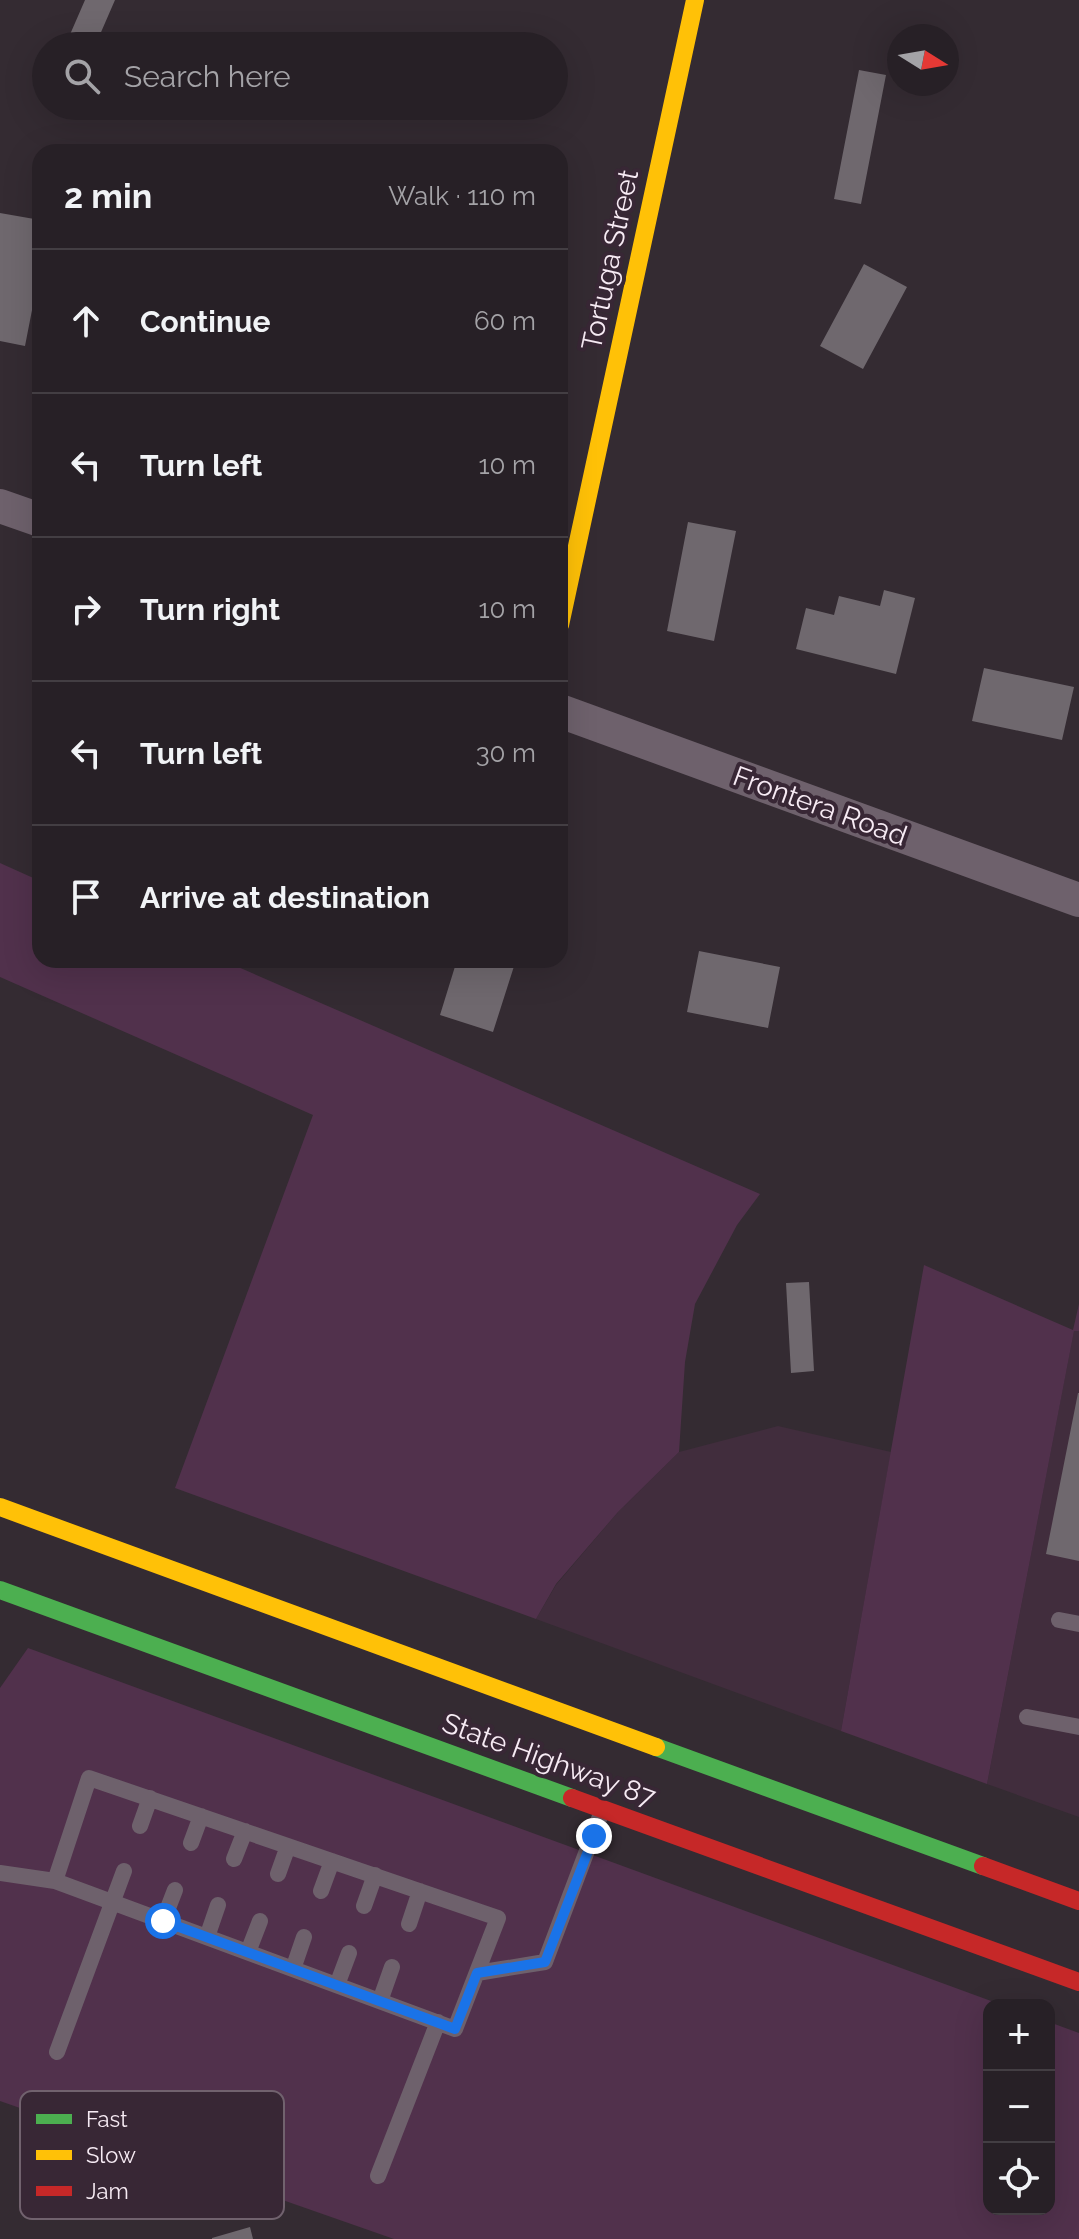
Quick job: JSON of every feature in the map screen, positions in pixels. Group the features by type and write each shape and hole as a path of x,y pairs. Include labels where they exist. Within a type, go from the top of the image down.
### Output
{"main road":[{"name":"Tortuga Street","path":"568,588 695,0"},
{"path":"0,1507 1079,1901"},
{"name":"State Highway 87","path":"0,1590 1044,1969"}],"street":[{"path":"0,506 32,517"},
{"name":"Frontera Road","path":"568,714 1079,900"},
{"path":"1044,1969 1079,1979"}],"lane":[{"path":"1059,1620 1079,1624"},
{"path":"1027,1717 1079,1727"},
{"path":"0,1873 55,1881 455,2029 498,1918 89,1778 55,1881"},
{"path":"140,1826 150,1798"},
{"path":"477,1973 545,1962 603,1809"},
{"path":"191,1843 201,1816"},
{"path":"234,1859 245,1831"},
{"path":"278,1874 288,1846"},
{"path":"321,1891 332,1861"},
{"path":"57,2052 124,1871"},
{"path":"364,1906 375,1875"},
{"path":"163,1921 175,1890"},
{"path":"409,1924 420,1891"},
{"path":"207,1937 218,1905"},
{"path":"248,1952 260,1921"},
{"path":"293,1969 304,1937"},
{"path":"337,1985 349,1953"},
{"path":"380,2001 392,1967"},
{"path":"378,2176 438,2022"}],"shaded area":[{"path":"0,863 32,877 32,968 240,968 760,1194 737,1225 695,1304 685,1362 679,1452 618,1512 556,1584 536,1619 175,1488 313,1115 0,977"},
{"path":"924,1265 1073,1330 1079,1304 1079,1331 1074,1331 987,1784 841,1731"},
{"path":"1074,1330 1079,1331 1079,1817 987,1784"},
{"path":"778,1426 891,1452 841,1731 536,1619 556,1585 618,1512 679,1452"},
{"path":"28,1648 986,1999 983,1999 983,2215 1055,2215 1055,2024 1079,2033 1079,2239 394,2239 284,2200 284,2091 20,2091 20,2108 0,2101 0,1688"}],"building":[{"path":"85,0 115,0 101,32 71,32"},
{"path":"859,70 886,75 861,204 834,199"},
{"path":"0,213 32,219 32,310 25,346 0,341"},
{"path":"864,264 907,287 863,369 820,346"},
{"path":"688,522 736,531 714,641 667,631"},
{"path":"884,590 915,598 896,674 796,649 806,608 834,615 839,596 880,606"},
{"path":"984,668 1074,687 1062,740 972,721"},
{"path":"699,951 780,967 768,1028 687,1012"},
{"path":"455,968 513,968 493,1032 440,1015"},
{"path":"809,1282 814,1371 791,1373 786,1283"},
{"path":"1079,1393 1079,1561 1046,1554"},
{"path":"250,2227 253,2239 212,2239 212,2238"}],"traffic: fast":[{"path":"0,1590 572,1798"},
{"path":"656,1747 983,1866"}],"traffic: slow":[{"path":"568,588 695,0"},
{"path":"0,1507 656,1747"}],"traffic: jam":[{"path":"572,1798 1079,1982"},
{"path":"983,1866 1079,1901"}],"route":[{"path":"163,1921 455,2029 477,1973 545,1962 594,1836"}]}
